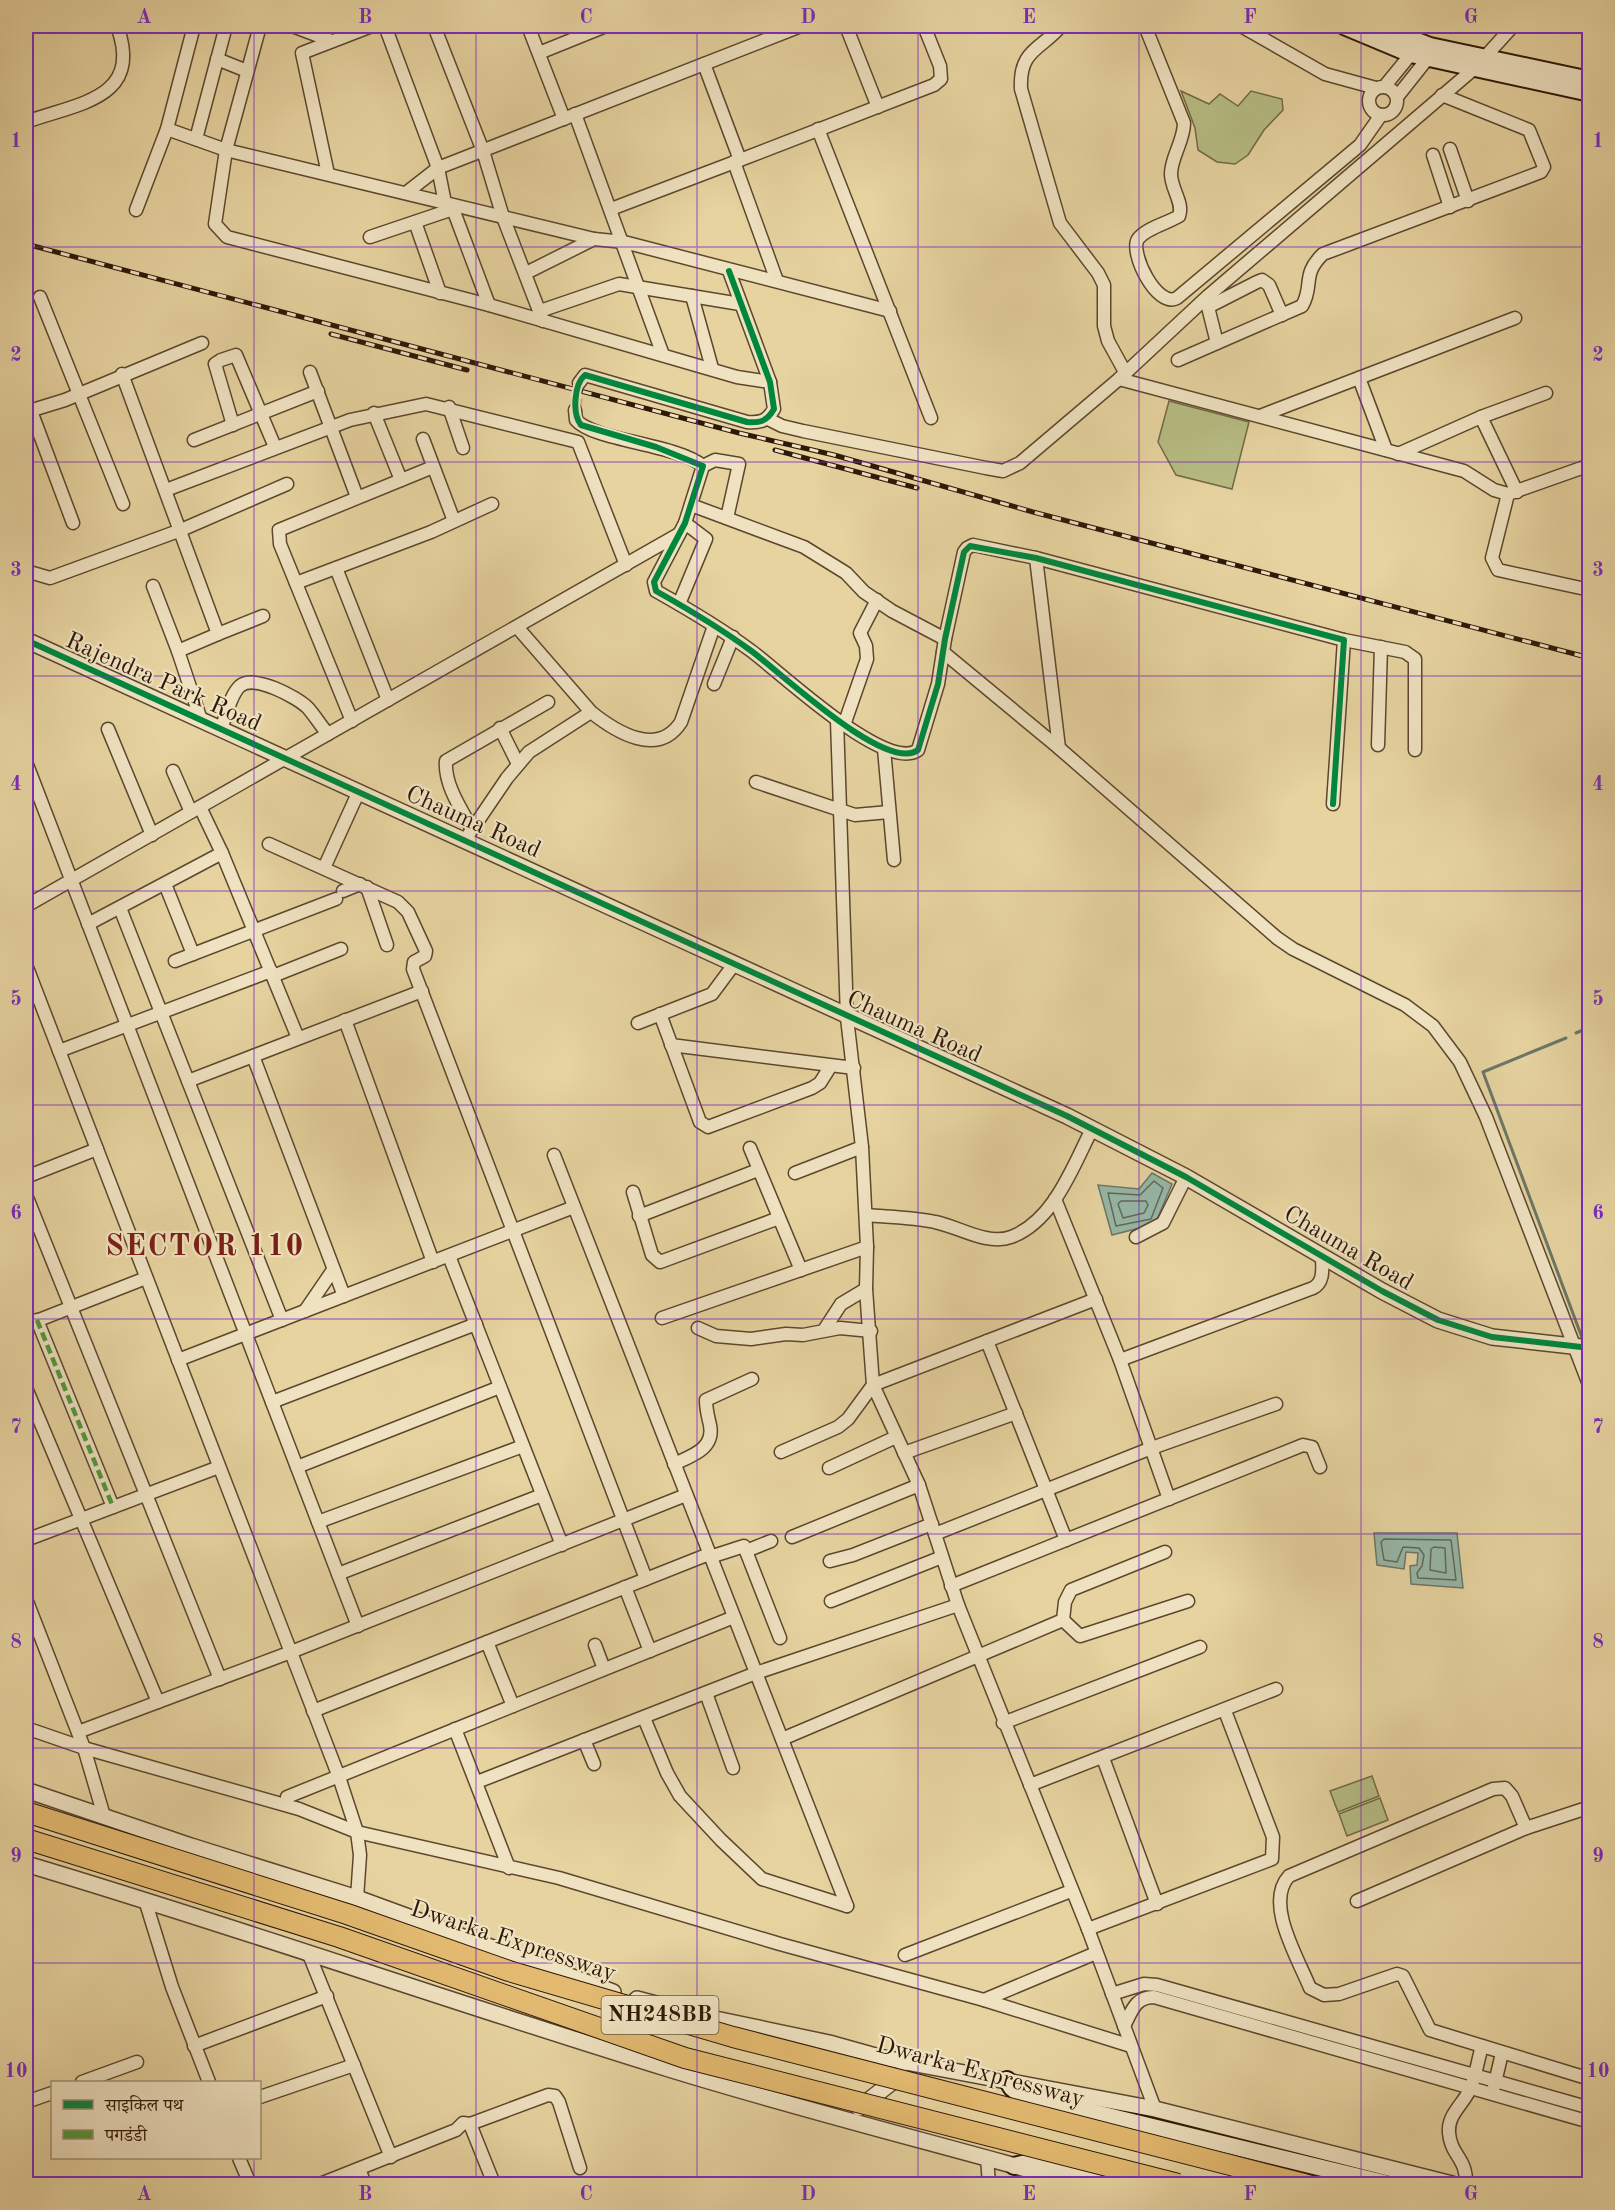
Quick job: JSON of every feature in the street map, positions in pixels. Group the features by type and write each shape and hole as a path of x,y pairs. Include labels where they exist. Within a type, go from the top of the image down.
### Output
{"highway":[{"name":"Dwarka Expressway","path":"26,1812 347,1914 509,1971 733,2037 1305,2184"},
{"name":"NH248BB","path":"26,1839 339,1937 686,2058 1178,2184"}],"main road":[{"path":"1344,26 1421,50 1590,80"},
{"path":"1377,26 1421,50"},
{"path":"1481,61 1590,93"},
{"path":"1007,2080 1012,2088 1021,2095 1388,2184"},
{"path":"1014,2166 1034,2161 1126,2184"}],"street":[{"path":"26,122 99,95 115,86 120,75 124,44 117,26"},
{"path":"136,210 167,129 194,26"},
{"path":"196,139 226,26"},
{"path":"260,26 226,150 215,224 227,237 440,293 541,316 737,377 770,382"},
{"path":"292,26 340,35"},
{"path":"328,174 302,53 340,35 372,26"},
{"path":"385,26 438,168 449,206 489,305"},
{"path":"434,26 483,150 503,217 541,316"},
{"path":"528,26 624,243 663,355"},
{"path":"539,53 606,26"},
{"path":"406,193 438,168 801,26"},
{"path":"846,26 878,107"},
{"path":"610,209 934,86 941,79 940,66 924,26"},
{"path":"1061,26 1033,48 1025,59 1021,89 1060,223 1098,273 1104,285 1104,326 1122,375"},
{"path":"1145,26 1184,123 1184,133 1171,171 1171,180 1181,211 1179,216 1144,234 1138,239 1136,248 1139,260 1157,294 1163,299 1172,301 1177,298 1351,152 1368,135 1381,115"},
{"path":"1241,26 1325,74 1392,90 1396,97"},
{"path":"768,419 782,426 803,431 1003,471 1020,463 1122,375 1208,296 1481,61 1513,26"},
{"path":"1421,50 1396,97 1395,109 1389,114 1381,115 1373,111 1369,103 1370,95 1421,50"},
{"path":"217,59 247,71"},
{"path":"704,64 777,281"},
{"path":"1178,360 1302,306 1306,300 1312,265 1323,254 1537,175 1544,167 1543,160 1528,130 1442,95"},
{"path":"167,129 226,150 406,193 449,206 594,239 624,243 890,311"},
{"path":"818,129 931,418"},
{"path":"1450,148 1468,201"},
{"path":"1433,155 1450,207"},
{"path":"370,237 415,222 449,206"},
{"path":"415,222 440,293"},
{"path":"526,273 594,239"},
{"path":"579,383 585,375 747,422 758,423 768,419 774,409 770,382 729,271"},
{"path":"1218,343 1208,307 1257,282 1262,280 1269,285 1282,315"},
{"path":"541,316 619,284 740,304"},
{"path":"692,296 712,368"},
{"path":"40,297 123,504"},
{"path":"1260,416 1515,318"},
{"path":"73,523 28,412 202,343"},
{"path":"233,425 215,364 229,356 236,355 275,447"},
{"path":"310,372 357,497"},
{"path":"122,374 218,634"},
{"path":"1122,375 1260,416 1464,471 1494,490 1513,493 1590,465"},
{"path":"1359,378 1386,450"},
{"path":"194,440 318,391"},
{"path":"1398,454 1481,417 1546,393"},
{"path":"166,490 275,447 374,413 426,404 449,407 578,442 626,565"},
{"path":"449,407 463,448"},
{"path":"575,410 576,420 587,428 656,447 703,466"},
{"path":"374,413 401,480"},
{"path":"1481,417 1513,493 1492,558 1493,565 1498,570 1590,590"},
{"path":"423,439 454,521"},
{"path":"727,518 739,464 715,460 703,466 683,528 654,586 656,591 733,637 841,723 884,749 909,754 918,750 938,684 944,646 967,548 974,545 1036,558 1344,640 1405,652 1415,659 1415,750"},
{"path":"352,721 280,544 279,530 433,467"},
{"path":"26,571 50,578 181,530 287,484"},
{"path":"296,583 492,504"},
{"path":"692,505 804,547 846,573 877,600 944,646 1277,938 1293,949 1405,1005 1433,1026 1460,1062 1486,1117 1581,1348 1590,1387"},
{"path":"26,906 626,565 683,528"},
{"path":"679,604 706,539 683,528"},
{"path":"1036,558 1059,748"},
{"path":"336,568 388,700"},
{"path":"153,586 201,720"},
{"path":"877,600 860,633 867,659 841,723 838,810 847,1018 862,1147 867,1247 866,1289 871,1331 873,1385 919,1485 958,1605 1003,1723 1088,1929 1155,2109"},
{"path":"178,651 263,616"},
{"path":"517,627 591,712 627,734 654,741 665,739 681,722 714,626"},
{"path":"714,684 733,637"},
{"name":"Rajendra Park Road","path":"26,640 286,759"},
{"path":"1333,804 1344,640"},
{"path":"1378,746 1382,647"},
{"path":"221,729 233,697 240,686 249,682 260,683 295,698 308,708 328,734"},
{"path":"468,834 445,768 446,761 548,702"},
{"path":"468,834 518,764 536,746 591,712"},
{"path":"500,728 518,764"},
{"path":"108,729 152,835"},
{"path":"884,749 894,860"},
{"name":"Chauma Road","path":"286,759 468,834 847,1018 1092,1129 1186,1177 1382,1291 1438,1320 1492,1337 1581,1348"},
{"path":"26,762 358,1626"},
{"path":"173,771 222,853 298,1038"},
{"path":"756,782 861,816 889,812"},
{"path":"324,867 359,791"},
{"path":"269,844 399,902 414,922 426,951 425,956 412,964 646,1579"},
{"path":"88,924 222,853"},
{"path":"165,884 193,954"},
{"path":"175,961 363,885"},
{"path":"363,885 387,945"},
{"path":"120,908 282,1320"},
{"path":"59,1051 341,949"},
{"path":"638,1023 712,994 735,963"},
{"path":"26,965 339,1777 357,1832 360,1855 357,1898"},
{"path":"188,1081 422,991"},
{"path":"660,1014 700,1122 708,1127 812,1088 820,1083 830,1067"},
{"path":"345,1020 434,1262"},
{"path":"671,1045 830,1067 854,1068"},
{"path":"253,1056 344,1296"},
{"path":"866,1215 935,1222 984,1237 1009,1238 1026,1228 1055,1199 1092,1129"},
{"path":"795,1173 862,1147"},
{"path":"26,1177 97,1149"},
{"path":"750,1149 801,1270"},
{"path":"554,1155 847,1906 762,1879 753,1871 680,1796 667,1773 644,1718"},
{"path":"639,1215 758,1170"},
{"path":"1136,1237 1163,1223 1186,1177"},
{"path":"633,1192 652,1255 660,1262 779,1218"},
{"path":"26,1195 220,1679"},
{"path":"1055,1199 1120,1360 1149,1449 1169,1499"},
{"path":"178,1360 574,1208"},
{"path":"662,1318 867,1247"},
{"path":"1120,1360 1313,1288 1322,1280 1322,1255"},
{"path":"449,1256 562,1545"},
{"path":"305,1311 333,1270"},
{"path":"113,1507 31,1323 147,1278"},
{"path":"824,1330 841,1304 866,1289"},
{"path":"781,1452 838,1427 848,1419 873,1385 1096,1299"},
{"path":"272,1402 476,1324"},
{"path":"698,1328 716,1336 751,1339 786,1334 812,1334 840,1328 871,1331"},
{"path":"987,1341 1066,1540"},
{"path":"674,1464 701,1452 707,1444 711,1426 706,1410 706,1400 752,1379"},
{"path":"297,1467 500,1387"},
{"path":"26,1388 158,1702"},
{"path":"830,1561 853,1556 1047,1491 1149,1449 1276,1404"},
{"path":"904,1453 1016,1413"},
{"path":"830,1468 896,1437"},
{"path":"951,1586 1304,1445 1312,1447 1320,1467"},
{"path":"318,1522 523,1446"},
{"path":"26,1540 219,1467"},
{"path":"792,1537 919,1485"},
{"path":"338,1574 542,1495"},
{"path":"78,1732 358,1626 686,1495"},
{"path":"746,1551 771,1541"},
{"path":"313,1711 625,1587 744,1546 780,1638"},
{"path":"1063,1620 1065,1602 1071,1590 1165,1552"},
{"path":"831,1601 942,1557"},
{"path":"625,1587 650,1651"},
{"path":"26,1599 84,1748 104,1816"},
{"path":"1063,1620 1080,1636 1188,1601"},
{"path":"477,1782 756,1673 958,1605"},
{"path":"287,1797 734,1617"},
{"path":"782,1739 1063,1620"},
{"path":"487,1642 513,1706"},
{"path":"595,1645 604,1669"},
{"path":"1003,1723 1200,1647"},
{"path":"1030,1785 1225,1711 1276,1689"},
{"path":"706,1693 733,1768"},
{"path":"1088,1929 1272,1859 1273,1837 1225,1711"},
{"path":"26,1728 84,1748 298,1809 357,1832 559,1878 780,1944 984,2000 1131,2046"},
{"path":"455,1729 509,1868"},
{"path":"584,1740 594,1764"},
{"path":"1103,1758 1157,1904"},
{"path":"1526,1828 1512,1796 1504,1788 1494,1788 1290,1876 1283,1883 1278,1903 1310,1988 1324,1995 1339,1994 1397,1974 1403,1976 1430,2030 1590,2079"},
{"path":"26,1790 357,1898 606,1990 701,2016 829,2043 879,2057 918,2062 1155,2109 1452,2184"},
{"path":"1357,1901 1526,1828 1590,1807"},
{"path":"26,1864 308,1952 440,1998 671,2070 1080,2184"},
{"path":"905,1955 1071,1891"},
{"path":"145,1900 194,2046 209,2081"},
{"path":"308,1952 391,2157"},
{"path":"984,2000 1096,1953"},
{"path":"1112,1994 1144,1983 1157,1985 1590,2108"},
{"path":"1132,1986 1137,2002"},
{"path":"194,2046 327,1996"},
{"path":"1124,2026 1137,2002 1145,1997 1154,1997 1470,2090 1590,2122"},
{"path":"1466,2184 1467,2169 1453,2148 1449,2125 1456,2108 1470,2090 1482,2046"},
{"path":"1492,2096 1502,2053"},
{"path":"85,2081 137,2062"},
{"path":"844,2120 918,2062"},
{"path":"261,2097 354,2064"},
{"path":"26,2102 51,2093"},
{"path":"320,2184 456,2130 463,2123 471,2124 548,2095 555,2096 562,2110 580,2168"},
{"path":"471,2124 494,2184"},
{"path":"987,2158 989,2184"},
{"path":"240,2159 250,2184"},
{"path":"359,2169 365,2184"}],"green space":[{"path":"1181,91 1209,104 1220,94 1238,106 1251,91 1282,99 1283,110 1264,130 1248,155 1235,164 1217,162 1198,150 1195,128"},
{"path":"1169,401 1249,422 1232,489 1176,475 1158,442"},
{"path":"1372,1776 1379,1796 1338,1812 1330,1791"},
{"path":"1380,1798 1388,1820 1347,1836 1339,1814"}],"water":[{"path":"1152,1173 1172,1184 1155,1224 1112,1235 1098,1185 1139,1189"},
{"path":"1374,1533 1457,1533 1463,1588 1411,1584 1410,1566 1417,1565 1418,1553 1406,1552 1404,1569 1377,1565"}],"waterway":[{"path":"1576,1033 1590,1027"},
{"path":"1566,1038 1483,1072 1584,1343"}],"tunnel":[{"path":"575,410 579,383"}],"railway":[{"path":"26,244 739,433 834,455 1033,512 1590,658"},
{"path":"331,334 467,370"},
{"path":"775,450 917,488"}],"marked path":[{"path":"37,1320 113,1507"}],"cycle path":[{"path":"729,271 770,382 774,409 766,419 747,422 585,375 578,385 575,407 581,425 656,447 703,466 685,523 654,582 656,591 739,642 858,734 882,747 903,753 918,750 938,684 945,639 964,552 970,546 1036,558 1344,640 1333,804"},
{"path":"26,640 1067,1116 1186,1177 1382,1291 1438,1320 1492,1337 1590,1348"}],"district":[{"name":"SECTOR 110","path":"205,1247"}]}
